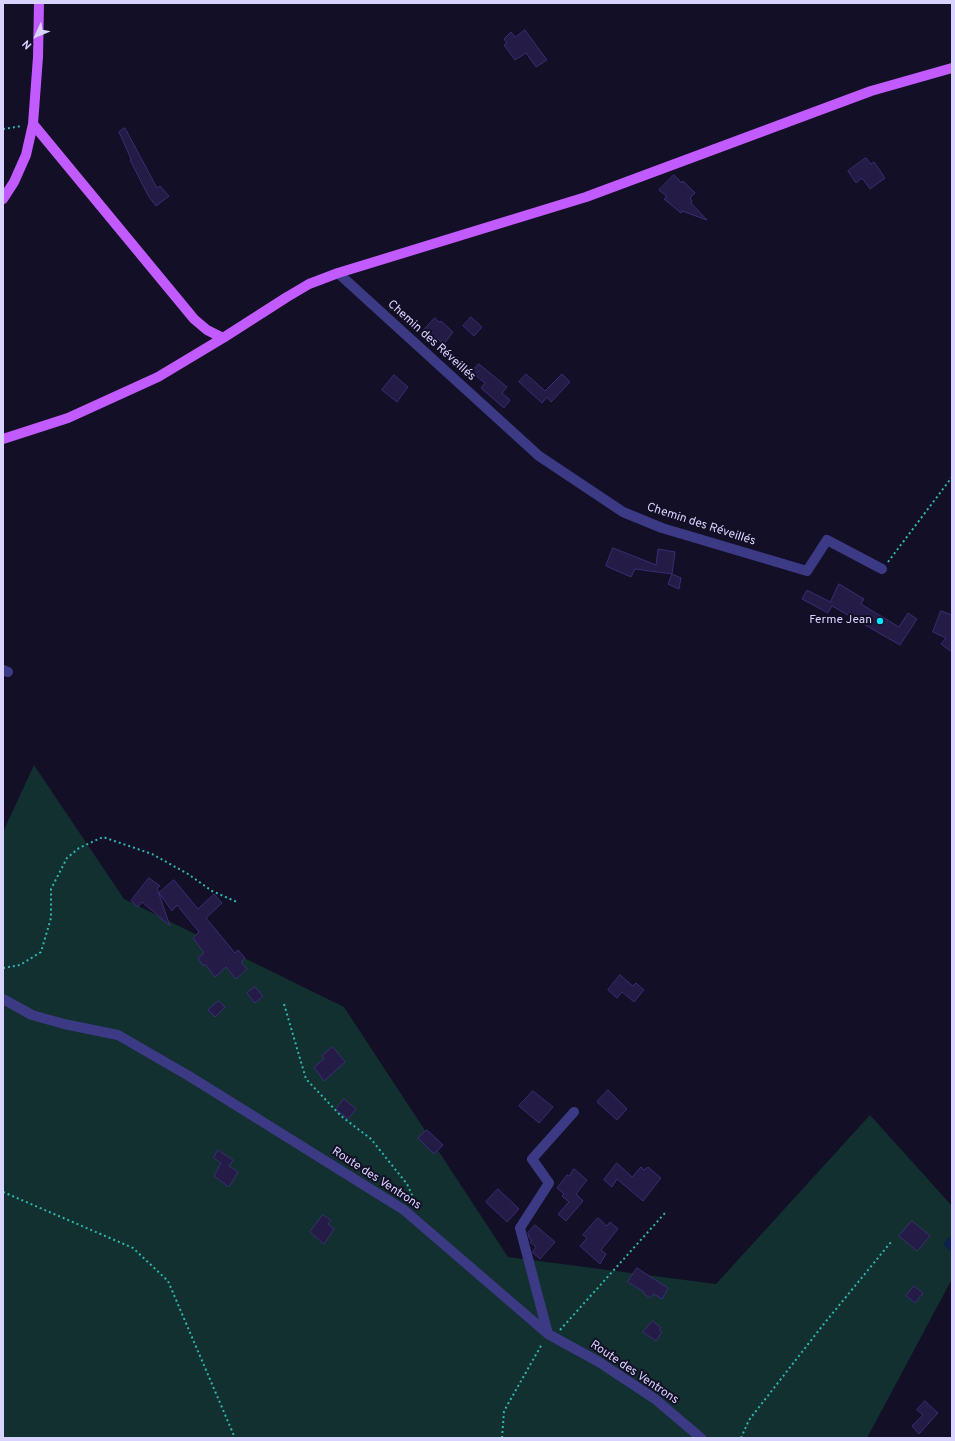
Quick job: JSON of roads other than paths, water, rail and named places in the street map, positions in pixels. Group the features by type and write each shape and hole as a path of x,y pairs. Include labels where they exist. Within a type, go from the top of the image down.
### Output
{"main road":[{"path":"3,199 14,182 26,155 33,124 38,57 39,3"},
{"path":"3,439 68,418 158,378 309,284 338,273 586,197 871,91 952,68"},
{"path":"33,124 194,319 207,330 223,338"}],"street":[{"name":"Chemin des Réveillés","path":"338,273 539,456 623,512 662,528 807,571 827,540 882,569"},
{"name":"Route des Ventrons","path":"3,999 32,1015 118,1036 203,1085 404,1210 548,1334 599,1362 655,1399 702,1438"},
{"path":"548,1334 520,1228 549,1183 532,1159 574,1112"}],"water":[{"path":"948,1237 952,1240 952,1252 943,1245"}],"place":[{"name":"Ferme Jean","path":"880,621"}]}
